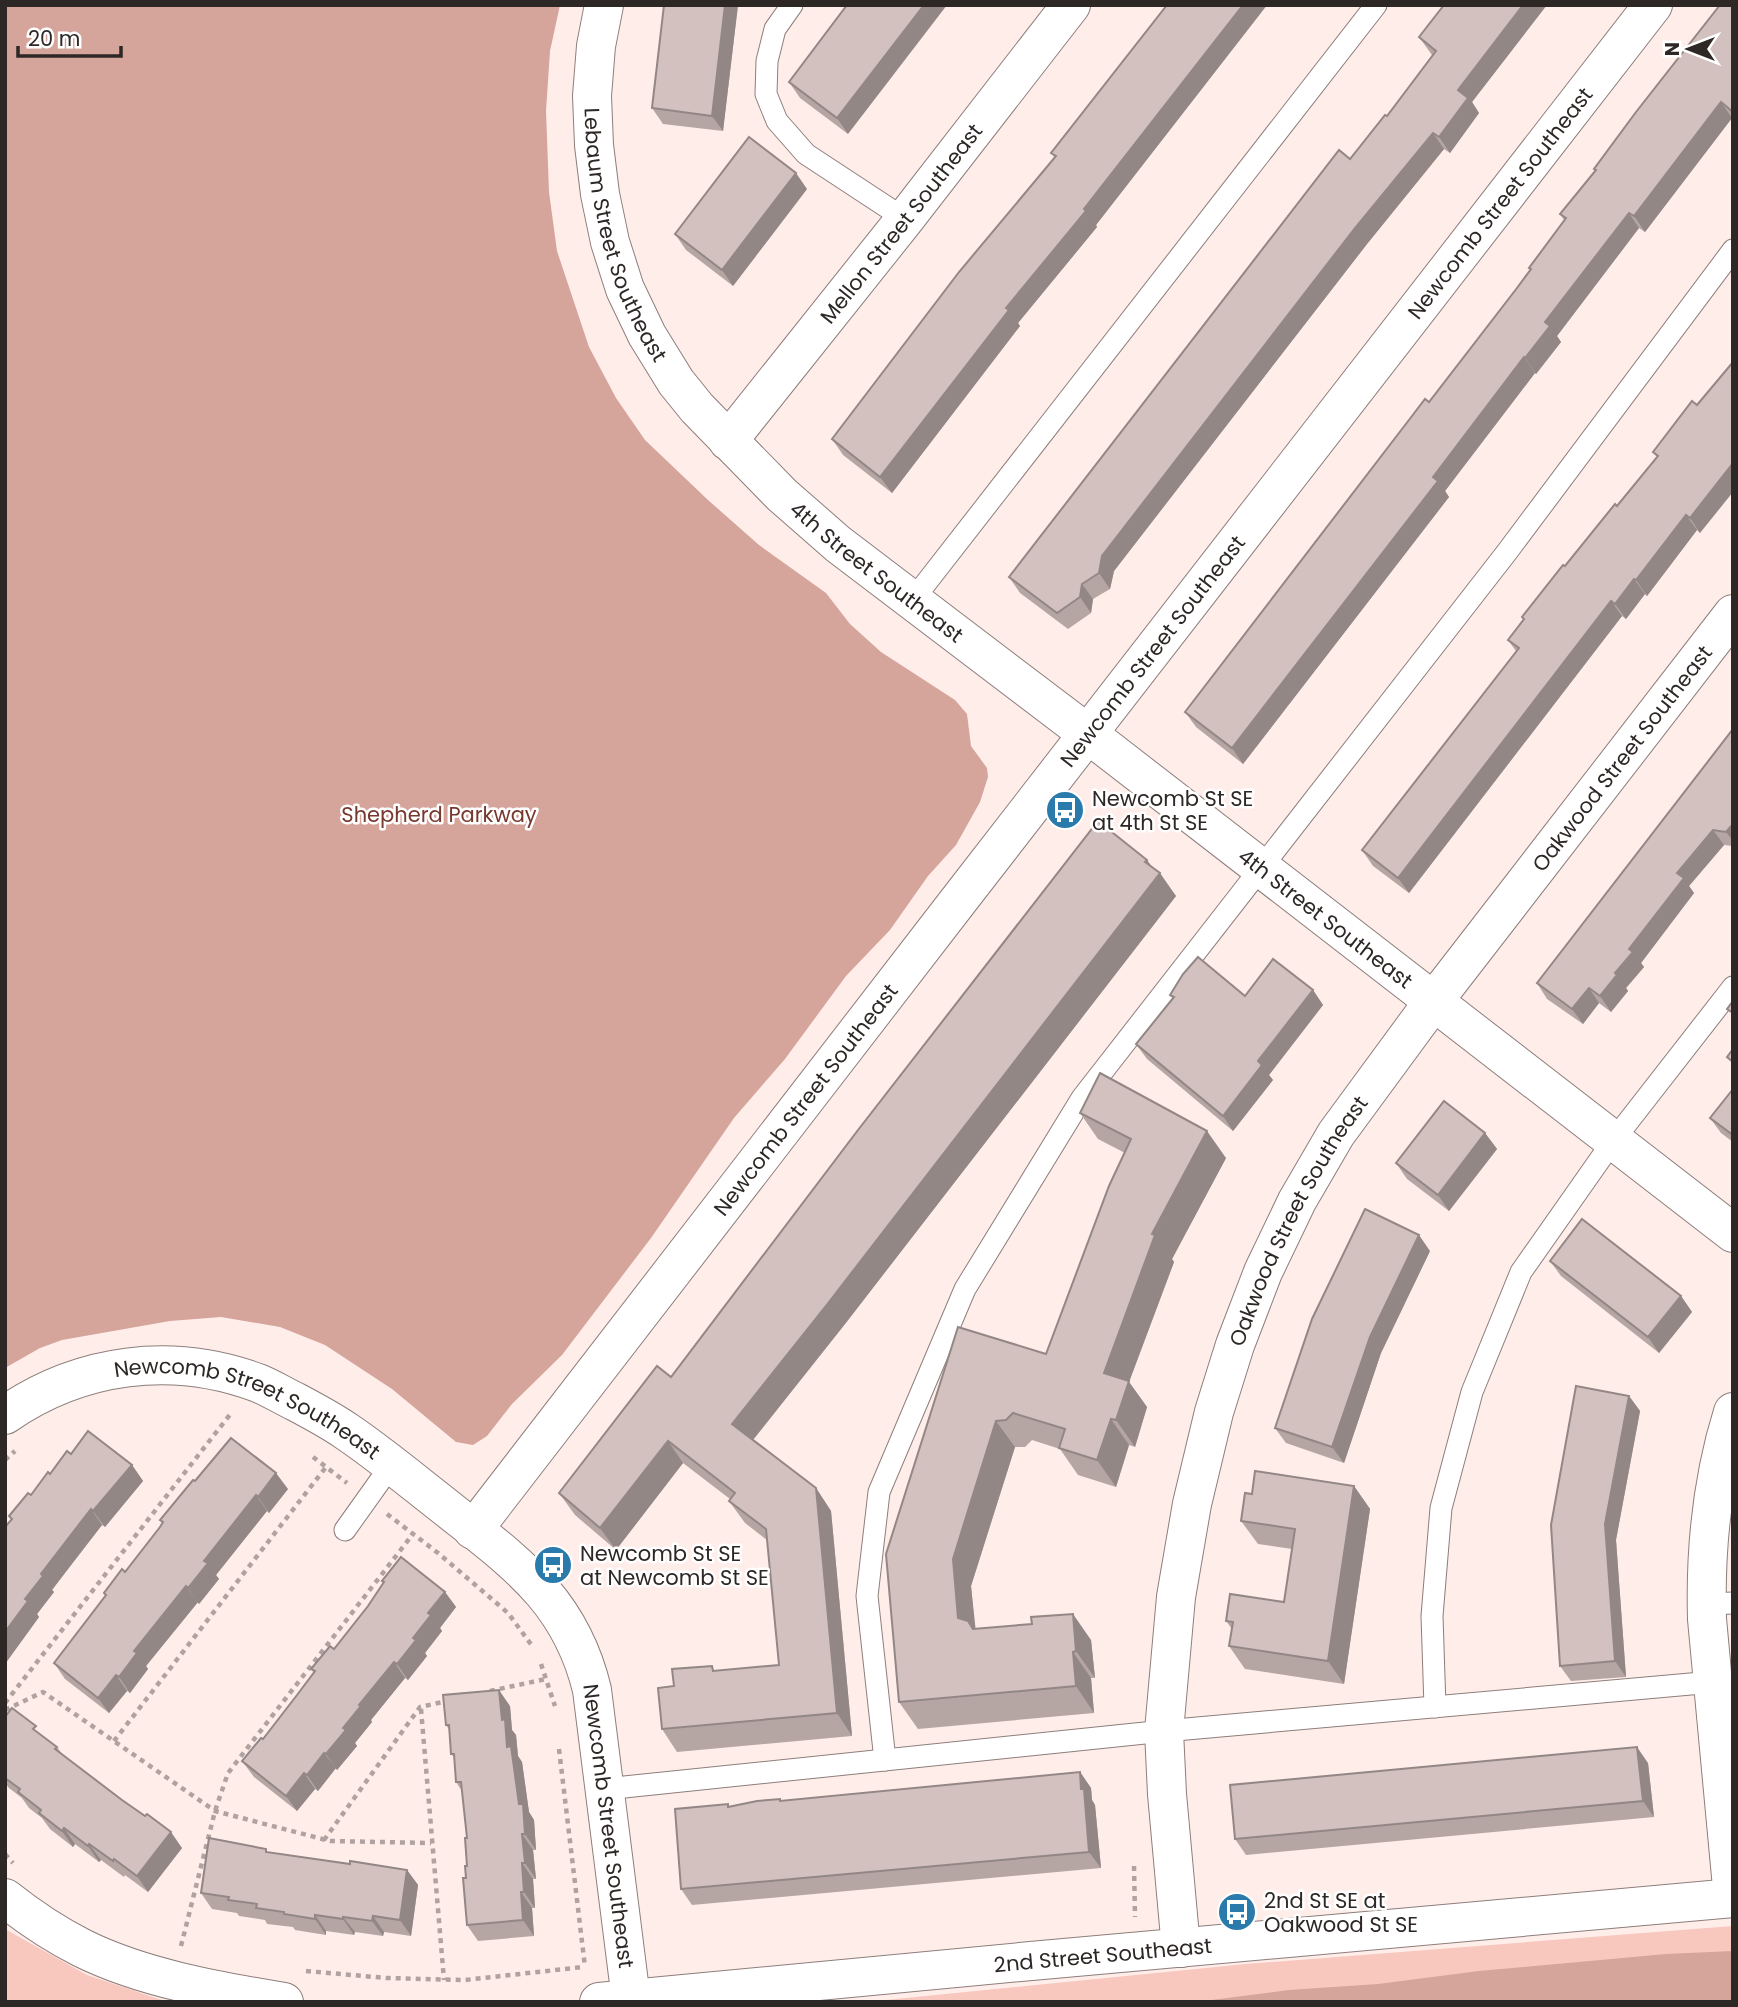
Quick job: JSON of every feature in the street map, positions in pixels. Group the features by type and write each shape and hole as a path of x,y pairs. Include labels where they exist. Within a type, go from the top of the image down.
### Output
{"street":[{"name":"Lebaum Street Southeast","path":"604,5 596,46 592,96 600,194 610,242 625,289 647,335 676,382 728,441"},
{"name":"Mellon Street Southeast","path":"728,441 1071,5"},
{"name":"Newcomb Street Southeast","path":"474,1530 1653,5"},
{"name":"4th Street Southeast","path":"728,441 764,478 838,544 1733,1233"},
{"name":"Oakwood Street Southeast","path":"1181,1948 1164,1731 1176,1597 1192,1504 1214,1412 1248,1308 1279,1236 1336,1134 1433,1002 1733,614"},
{"name":"Newcomb Street Southeast","path":"10,1433 22,1403 53,1387 87,1375 156,1364 191,1366 226,1373 260,1384 346,1431 534,1580 573,1634 592,1690 605,1789 608,1989"},
{"path":"1733,1412 1719,1465 1707,1557 1720,1603 1713,1682 1733,1898"},
{"name":"2nd Street Southeast","path":"608,1989 1181,1948 1733,1898"},
{"path":"17,1907 55,1934 83,1949 172,1979 293,1987"}],"lane":[{"path":"792,5 775,29 767,61 766,94 777,121 806,154 905,219"},
{"path":"912,600 1376,5"},
{"path":"885,1760 867,1596 879,1492 965,1289 1082,1098 1507,552 1733,250"},
{"path":"1435,1707 1432,1616 1441,1508 1472,1392 1521,1272 1613,1141 1733,987"},
{"path":"345,1530 391,1464"},
{"path":"605,1789 1164,1731 1713,1682"}],"path":[{"path":"5,1703 231,1411 242,1416"},
{"path":"5,1460 10,1433"},
{"path":"304,1452 438,1553 508,1613 538,1653 555,1707"},
{"path":"114,1741 326,1467"},
{"path":"194,1950 180,1945 215,1811 228,1773 413,1534"},
{"path":"483,1693 546,1679"},
{"path":"5,1710 43,1692 215,1811 324,1840 431,1843"},
{"path":"324,1840 420,1707 458,1698"},
{"path":"420,1707 444,1980"},
{"path":"559,1747 585,1967 608,1989"},
{"path":"1122,1918 1136,1917 1133,1863"},
{"path":"293,1987 386,1978 465,1980 585,1967"}],"shaded area":[{"path":"1733,1926 1733,2002 866,2002 1246,1964"},
{"path":"5,1929 87,1975 168,2002 5,2002"}],"green space":[{"name":"Shepherd Parkway","path":"5,5 560,5 550,51 546,111 549,192 557,251 589,347 616,398 645,440 708,500 759,545 826,593 850,624 881,652 955,700 967,714 971,746 987,768 988,777 980,802 956,845 928,876 890,930 846,976 785,1059 734,1118 651,1238 562,1355 512,1404 487,1436 473,1445 456,1442 392,1389 325,1345 280,1327 221,1317 170,1321 62,1340 40,1348 5,1368"},
{"path":"1733,1951 1733,2002 1196,2002 1479,1971 1666,1954"}],"building":[{"path":"664,5 725,5 712,116 652,108"},
{"path":"847,5 924,5 837,118 789,82"},
{"path":"1167,5 1243,5 1084,209 1086,211 1006,308 1009,310 880,477 832,439 959,272 1056,156 1051,153"},
{"path":"1444,5 1523,5 1458,90 1468,98 1439,137 1433,133 1355,228 1102,556 1099,573 1082,584 1080,597 1057,613 1009,577 1339,150 1350,159 1385,115 1387,116 1436,51 1419,37"},
{"path":"1720,5 1733,5 1733,112 1721,102 1634,216 1629,213 1545,322 1550,326 1433,477 1438,481 1232,748 1185,712 1425,399 1429,402 1517,288 1566,218 1560,214"},
{"path":"749,137 796,173 722,270 675,234"},
{"path":"1733,362 1733,463 1690,518 1686,515 1615,604 1611,601 1398,878 1362,850 1519,648 1508,640 1524,619 1522,617 1563,565 1565,566 1658,456 1653,452 1692,401 1697,405"},
{"path":"1733,729 1733,824 1726,832 1713,830 1677,873 1684,878 1629,949 1633,952 1600,996 1589,988 1572,1009 1537,983"},
{"path":"1098,821 1160,873 732,1424 816,1488 837,1713 662,1729 658,1688 674,1686 672,1669 712,1666 713,1671 779,1665 766,1529 729,1501 735,1493 668,1441 600,1528 559,1493 657,1366 671,1377 858,1130"},
{"path":"1198,957 1245,996 1273,959 1313,990 1258,1061 1262,1065 1223,1116 1136,1044 1174,997 1170,995"},
{"path":"1733,1001 1733,1013 1727,1009"},
{"path":"1733,1049 1733,1062 1727,1057"},
{"path":"1100,1073 1207,1131 1152,1234 1155,1235 1104,1373 1129,1381 1116,1420 1111,1419 1097,1460 1059,1448 1065,1429 1013,1413 1006,1420 996,1421 953,1559 958,1618 968,1621 973,1629 1032,1624 1031,1617 1073,1614 1076,1686 899,1702 886,1554 958,1327 1046,1354 1109,1186 1131,1139 1080,1113"},
{"path":"1733,1089 1733,1135 1710,1118"},
{"path":"1444,1101 1485,1133 1438,1195 1396,1163"},
{"path":"1365,1209 1419,1235 1370,1337 1332,1447 1275,1428 1312,1319"},
{"path":"1582,1219 1681,1296 1648,1337 1550,1261"},
{"path":"1576,1386 1629,1396 1605,1524 1615,1661 1560,1666 1551,1525"},
{"path":"88,1431 132,1465 93,1511 91,1509 41,1574 43,1576 25,1599 28,1601 5,1632 5,1527 12,1519 9,1516 28,1493 31,1495 48,1472 50,1474 67,1451 71,1454"},
{"path":"231,1438 276,1473 204,1561 208,1563 134,1651 137,1653 119,1677 116,1675 98,1698 54,1663 106,1595 104,1593 122,1569 125,1572 160,1527 163,1522 160,1520"},
{"path":"1255,1471 1354,1486 1328,1661 1229,1646 1233,1622 1226,1621 1230,1594 1284,1602 1295,1529 1241,1521 1245,1493 1252,1494"},
{"path":"401,1557 445,1592 428,1613 431,1615 413,1638 416,1640 359,1705 361,1706 343,1728 346,1730 307,1775 304,1773 286,1796 242,1761 261,1738 263,1739 315,1671 311,1669 330,1646 334,1649 368,1606 384,1582 382,1581"},
{"path":"499,1690 502,1720 505,1719 507,1747 511,1746 519,1804 523,1804 523,1920 467,1925 463,1878 466,1878 467,1838 461,1782 456,1782 454,1754 451,1754 443,1695"},
{"path":"12,1708 36,1726 33,1729 57,1747 55,1749 122,1800 171,1832 137,1876 64,1828 62,1831 39,1813 41,1810 5,1778 5,1717"},
{"path":"1637,1747 1643,1801 1235,1839 1230,1785"},
{"path":"1080,1772 1089,1852 681,1889 675,1809 728,1804 728,1807 757,1801"},
{"path":"209,1838 266,1849 266,1852 407,1870 400,1920 373,1916 372,1921 315,1915 315,1919 256,1908 257,1904 201,1893"}],"place":[{"name":"Newcomb St SE at 4th St SE","path":"1065,810"},
{"name":"Newcomb St SE at Newcomb St SE","path":"553,1565"},
{"name":"2nd St SE at Oakwood St SE","path":"1237,1912"}]}
